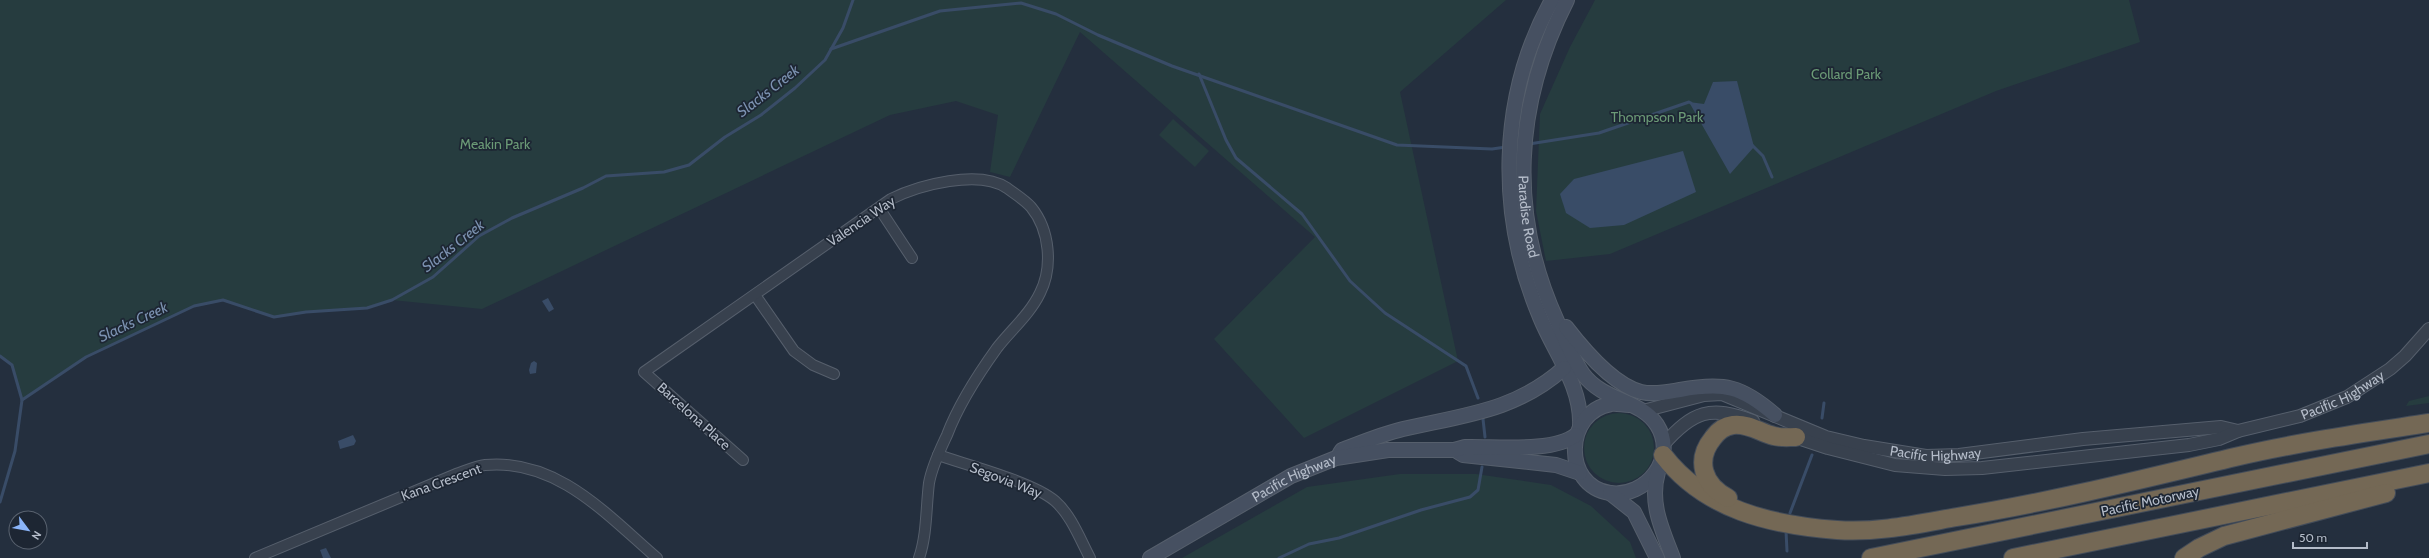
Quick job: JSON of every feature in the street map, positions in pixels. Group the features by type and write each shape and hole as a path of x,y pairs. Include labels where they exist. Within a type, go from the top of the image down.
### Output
{"highway":[{"path":"1662,456 1685,481 1701,493 1735,510 1781,524 1838,530 1887,529 2025,506 2288,445 2429,423"},
{"path":"1752,514 1721,494 1705,476 1702,460 1709,442 1723,428 1734,424 1746,426 1775,436 1796,437"},
{"name":"Pacific Motorway","path":"1871,558 2429,444"},
{"name":"Pacific Motorway","path":"2013,558 2429,473"},
{"path":"2184,558 2199,548 2224,536 2429,481"}],"main road":[{"name":"Paradise Road","path":"1552,0 1530,49 1519,87 1519,122 1523,186 1533,256 1551,310 1574,358 1590,382 1607,395 1629,405"},
{"name":"Paradise Road","path":"1567,0 1551,31 1519,122 1509,186 1512,218 1522,270 1540,317 1579,402 1578,431"},
{"path":"1551,310 1587,352 1629,388 1641,392 1656,394 1699,387 1724,386 1756,398 1775,415"},
{"path":"1336,458 1342,450 1374,437 1470,415 1507,404 1531,393 1564,368"},
{"path":"1657,558 1634,512 1610,493 1598,489 1580,473 1575,461 1574,448 1578,431 1592,412 1610,404 1629,405 1643,411 1657,426 1662,456 1654,484 1655,505 1673,558"},
{"name":"Pacific Highway","path":"1150,558 1291,476 1336,458 1403,449 1454,450 1465,446 1560,444 1578,431"},
{"name":"Pacific Highway","path":"1454,450 1463,455 1556,465 1580,473"},
{"path":"1610,493 1629,492 1646,484 1662,456"}],"street":[{"name":"Valencia Way","path":"644,372 879,208 903,193 961,180 977,179 1002,185 1031,207 1046,240 1048,262 1046,279 1040,294 986,366 948,430 930,481 919,558"},
{"path":"879,208 912,258"},
{"path":"755,295 794,351 813,365 834,374"},
{"name":"Pacific Highway","path":"1662,456 1693,417 1710,412 1731,413 1836,450 1895,465 1945,469 1982,468 2163,449 2219,440 2238,431 2300,416 2347,397 2390,369 2405,356 2429,330"},
{"name":"Barcelona Place","path":"644,372 743,460"},
{"name":"Pacific Highway","path":"1643,411 1704,395 1722,394 1826,437 1864,446 1926,456 1959,455 2083,439 2221,427 2238,431"},
{"name":"Segovia Way","path":"938,455 1040,491 1055,501 1067,516 1090,558"},
{"name":"Kana Crescent","path":"256,558 456,474 484,465 514,465 540,471 570,485 593,502 656,558"}],"green space":[{"name":"Meakin Park","path":"0,0 1506,0 1400,92 1458,361 1304,438 1214,339 1315,237 1080,32 1010,177 990,172 998,115 956,101 890,115 482,309 392,300 367,308 306,312 274,317 223,300 194,306 86,357 22,400 12,366 0,356"},
{"path":"1595,0 2129,0 2140,42 1996,91 1610,254 1546,261 1536,211 1540,114 1570,47"},
{"path":"1173,119 1209,151 1195,167 1159,135"},
{"path":"2429,396 2429,403 2406,406 2409,401"},
{"path":"1612,413 1626,413 1639,419 1648,428 1652,434 1654,448 1652,462 1644,473 1633,481 1626,483 1612,483 1605,481 1594,473 1586,462 1584,455 1584,441 1586,434 1594,423 1605,415"},
{"path":"1400,474 1476,474 1551,485 1591,506 1630,542 1636,558 1182,558 1307,487"}],"water":[{"path":"1737,81 1754,147 1730,174 1689,102 1704,104 1713,82"},
{"path":"1683,151 1696,192 1624,225 1590,228 1566,213 1560,194 1574,179"},
{"path":"548,298 554,309 549,312 542,301"},
{"path":"534,361 537,363 536,373 530,374 529,370 531,363"},
{"path":"353,435 356,441 354,445 340,449 338,441"},
{"path":"326,548 331,558 323,558 320,550"}],"waterway":[{"name":"Slacks Creek","path":"22,400 86,357 194,306 223,300 274,317 306,312 367,308 392,300 433,277 479,236 512,218 583,188 606,176 664,172 689,165 725,137 761,115 795,88 825,60 843,28 853,0"},
{"path":"831,49 940,11 1021,3 1056,14 1098,35 1172,66 1397,145 1492,149 1506,147"},
{"path":"1199,74 1226,140 1236,158 1302,214 1350,281 1385,313 1466,366 1478,398"},
{"path":"1529,144 1599,133 1689,102 1691,103"},
{"path":"1752,145 1763,156 1772,177"},
{"name":"Slacks Creek","path":"0,356 12,365 22,400 15,451 0,502"},
{"path":"1822,418 1824,403"},
{"path":"1483,419 1485,437"},
{"path":"1790,513 1812,455"},
{"path":"1279,558 1309,544 1339,538 1421,510 1470,497 1478,490 1482,467"},
{"path":"1786,531 1787,551"}],"park label":[{"name":"Collard Park","path":"1846,74"},
{"name":"Thompson Park","path":"1657,117"}]}
